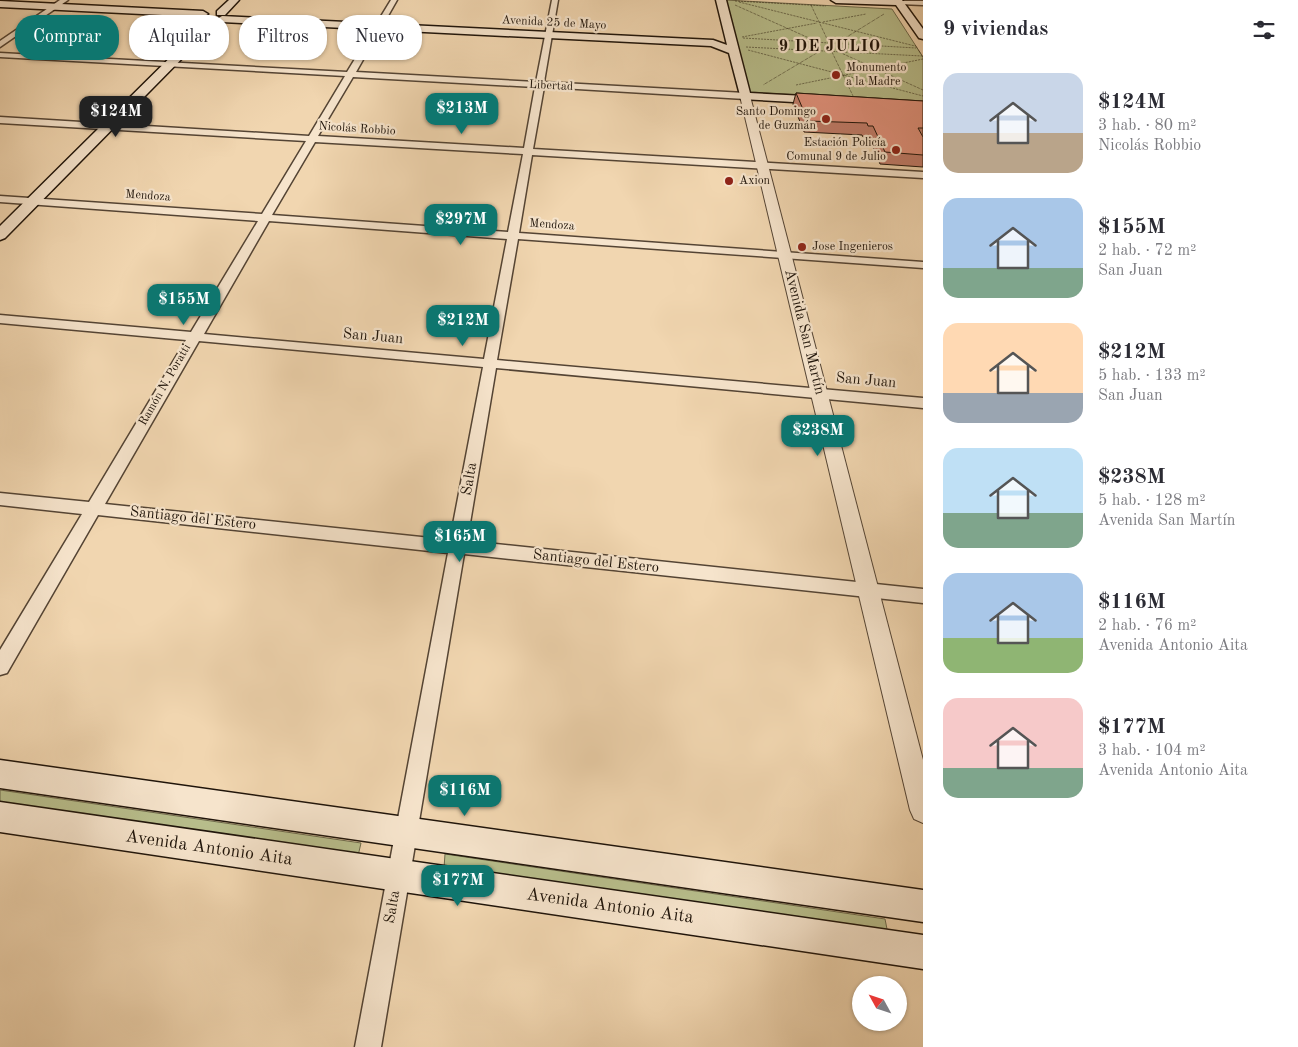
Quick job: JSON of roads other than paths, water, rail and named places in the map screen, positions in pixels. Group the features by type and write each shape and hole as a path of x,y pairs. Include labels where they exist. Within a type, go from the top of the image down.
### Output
{"main road":[{"path":"213,15 224,0"},
{"path":"215,15 234,0"},
{"name":"Avenida San Martín","path":"721,0 729,34 751,92"},
{"path":"834,3 899,1 923,36"},
{"name":"Avenida 25 de Mayo","path":"0,6 172,15"},
{"name":"Avenida 25 de Mayo","path":"229,18 337,23"},
{"name":"Avenida 25 de Mayo","path":"422,27 713,39 729,34"},
{"name":"Avenida 25 de Mayo","path":"549,33 713,43 736,49"},
{"path":"0,235 33,202 102,126 168,60"},
{"name":"Libertad","path":"751,92 837,101"},
{"path":"0,219 102,126"},
{"path":"0,774 923,906"},
{"name":"Avenida Antonio Aita","path":"0,817 923,952"}],"street":[{"path":"0,45 65,0"},
{"name":"Ramón N. Poratti","path":"385,15 394,0"},
{"name":"Salta","path":"368,1047 555,0"},
{"path":"899,1 923,3"},
{"name":"Libertad","path":"0,55 540,85 751,92"},
{"name":"Ramón N. Poratti","path":"0,667 359,60"},
{"name":"Avenida San Martín","path":"751,92 762,166 923,810"},
{"name":"Nicolás Robbio","path":"0,120 923,175"},
{"name":"Mendoza","path":"0,200 923,265"},
{"name":"San Juan","path":"0,319 193,338 923,402"},
{"name":"Santiago del Estero","path":"0,499 923,596"}],"place":[{"name":"Monumento a la Madre","path":"836,75"},
{"name":"Santo Domingo de Guzmán","path":"826,119"},
{"name":"Estación Policía Comunal 9 de Julio","path":"896,150"},
{"name":"Axion","path":"729,181"},
{"name":"Jose Ingenieros","path":"802,247"}],"district":[{"name":"9 DE JULIO","path":"830,47"}]}
